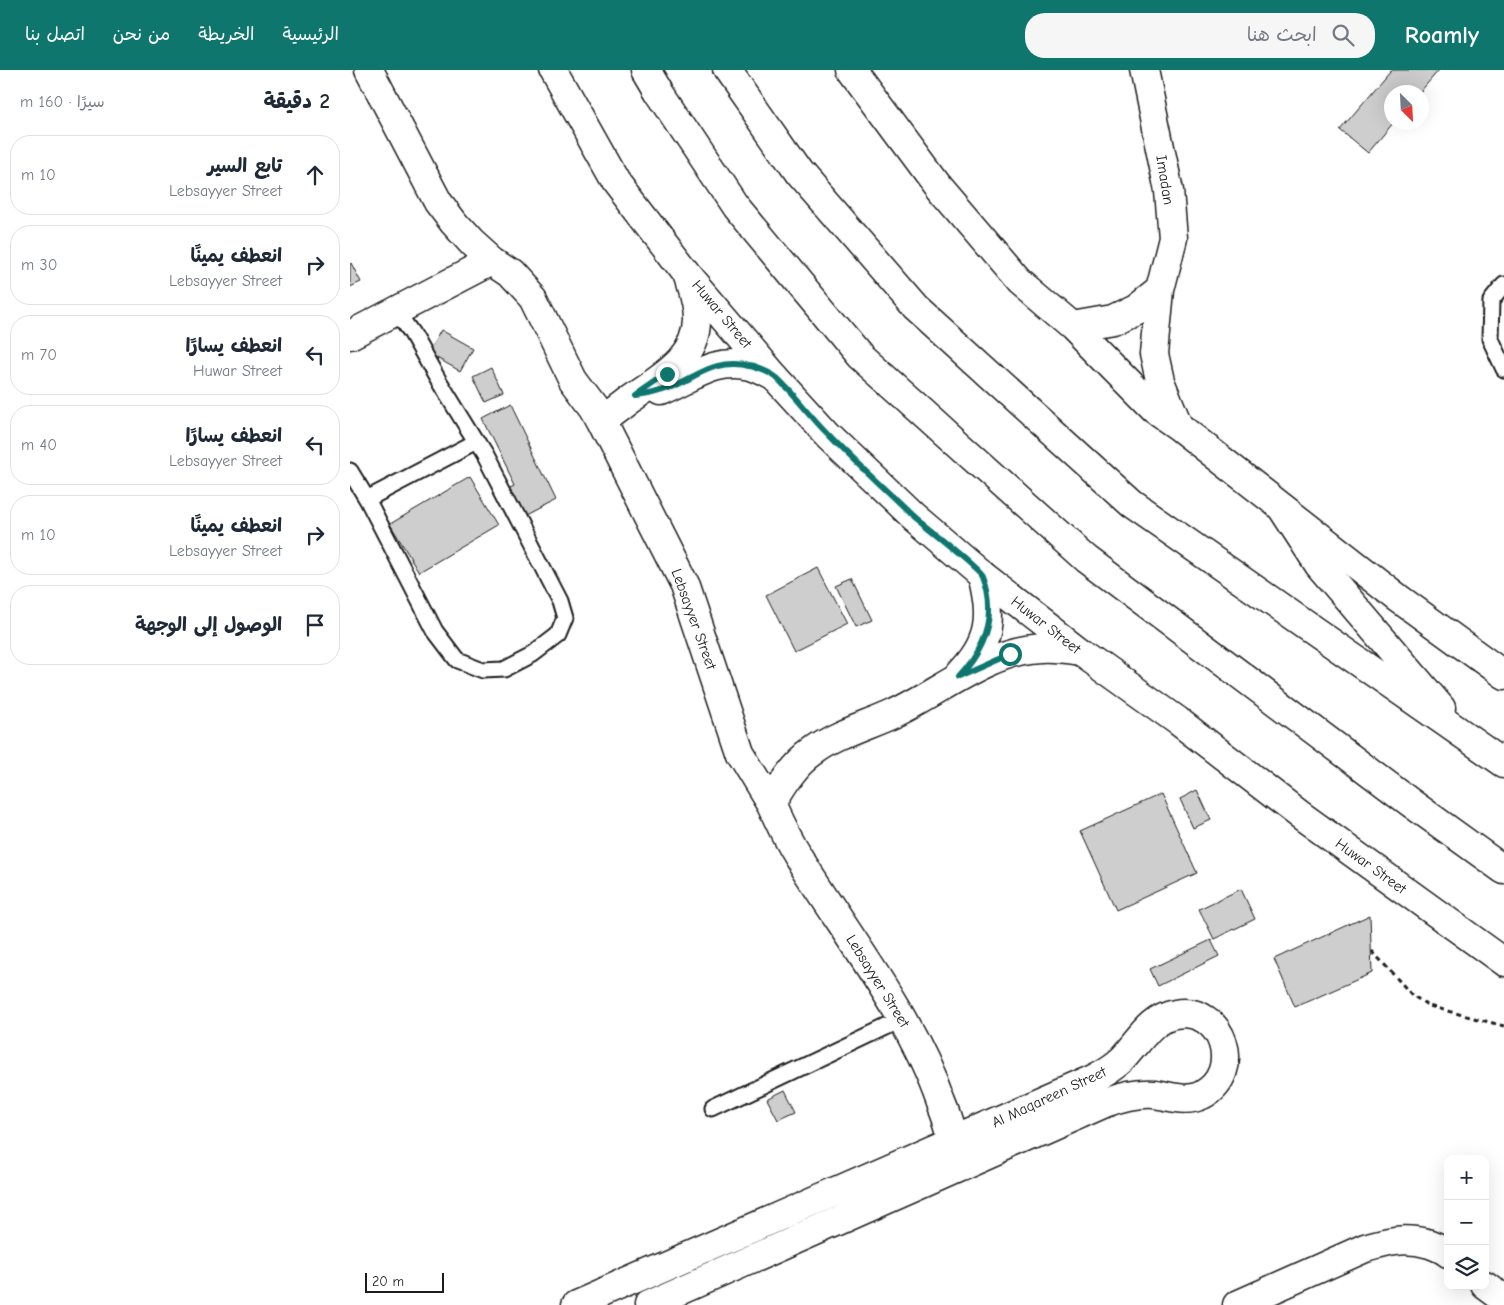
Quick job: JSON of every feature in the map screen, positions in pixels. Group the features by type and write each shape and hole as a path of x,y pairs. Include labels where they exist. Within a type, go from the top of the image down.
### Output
{"main road":[{"name":"Lebsayyer Street","path":"369,70 438,202 472,243 492,261 510,273 533,298 573,380 594,408 684,585 740,754 771,804 798,856 903,1019 922,1055 938,1093 953,1140"},
{"name":"Huwar Street","path":"552,70 616,182 687,274 775,377 828,435 913,516 982,575 1080,651 1178,720 1299,814 1504,962"},
{"path":"646,70 735,206 860,356 1086,559 1403,798 1504,870"},
{"path":"727,70 800,173 916,308 1132,504 1504,763"},
{"path":"852,70 938,186 1020,282 1073,327 1155,410 1398,598 1504,675"},
{"name":"Imadan","path":"1144,70 1169,191 1173,238 1160,290 1154,354 1160,381 1178,426"},
{"path":"350,335 492,261"},
{"path":"601,421 679,364 689,351 695,336 697,321 696,305 687,274"},
{"path":"1073,327 1113,320 1136,309 1160,290"},
{"path":"635,396 661,391 707,368 722,365 751,366 775,377"},
{"path":"1282,508 1318,565 1467,737"},
{"path":"958,677 979,650 986,633 989,616 988,598 982,575"},
{"path":"771,804 784,782 813,751 893,714 958,677 997,658 1023,650 1042,648 1080,651"},
{"name":"Al Maqareen Street","path":"576,1305 635,1293 953,1140 1093,1079 1120,1062 1156,1022 1165,1017 1187,1013 1198,1016 1208,1021 1222,1038 1225,1049 1224,1071 1215,1085 1201,1095 1191,1099 1180,1100 1154,1094 1137,1094 1121,1097 648,1305"},
{"path":"945,1174 952,1158 953,1140"},
{"path":"1237,1305 1364,1248 1381,1243 1398,1240 1416,1240 1444,1250"},
{"path":"1489,1287 1504,1299"}],"lane":[{"path":"1504,285 1491,301 1490,339 1504,368"},
{"path":"350,471 367,499 435,631 457,660 483,670 504,669 533,654 558,635 565,618 560,601 485,456 411,332 396,311"},
{"path":"367,499 476,442"},
{"path":"713,1109 903,1019"}],"path":[{"path":"1372,951 1412,995 1429,1006 1504,1026"}],"building":[{"path":"1391,70 1439,70 1426,85 1384,85 1384,130 1387,130 1368,153 1340,130"},
{"path":"350,264 361,282 350,287"},
{"path":"441,330 473,348 460,371 428,353"},
{"path":"491,367 504,395 486,403 473,376"},
{"path":"510,405 556,500 523,517 509,487 515,484 483,419"},
{"path":"470,477 499,525 419,572 390,524"},
{"path":"818,568 847,624 794,651 766,595"},
{"path":"852,579 872,620 856,627 836,586"},
{"path":"1197,790 1211,820 1193,828 1180,799"},
{"path":"1161,794 1197,873 1116,910 1080,831"},
{"path":"1241,889 1255,919 1214,939 1199,909"},
{"path":"1370,915 1372,973 1295,1007 1274,959"},
{"path":"1211,940 1219,956 1158,986 1150,969"},
{"path":"785,1090 796,1112 778,1120 767,1099"}],"route":[{"path":"667,374 635,396 661,391 707,368 722,365 751,366 775,377 828,435 879,484 982,575 988,598 989,616 986,633 979,650 958,677 997,658 1010,654"}]}
